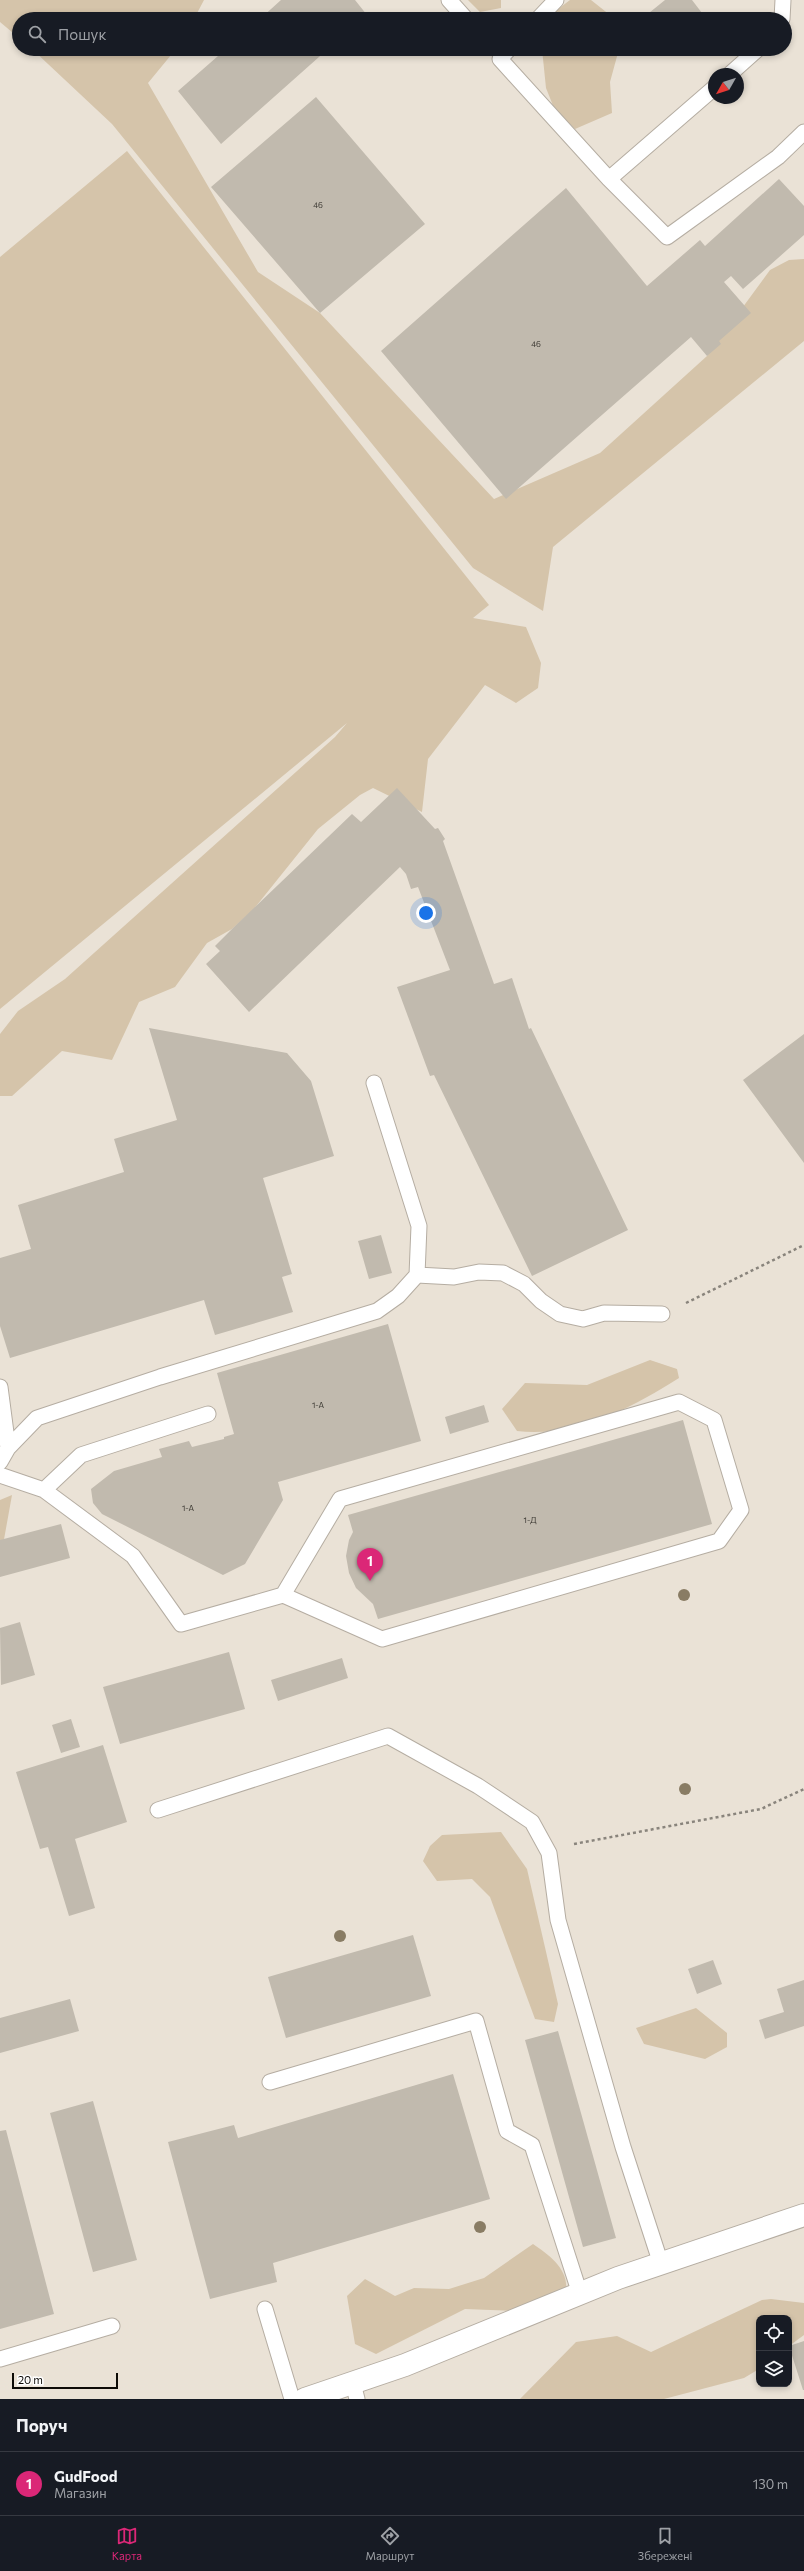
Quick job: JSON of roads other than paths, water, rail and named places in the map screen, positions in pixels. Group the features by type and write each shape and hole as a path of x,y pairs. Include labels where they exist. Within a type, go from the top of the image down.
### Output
{"street":[{"path":"305,2399 355,2391 405,2365 580,2294 661,2264 804,2215"}],"lane":[{"path":"449,0 460,12"},
{"path":"545,12 556,0"},
{"path":"782,12 783,0"},
{"path":"504,56 609,179 667,237 778,157 804,132"},
{"path":"737,68 750,56"},
{"path":"609,179 708,93"},
{"path":"0,1462 8,1448 37,1418 160,1377 377,1311 398,1296 417,1275 419,1226 374,1083"},
{"path":"417,1275 454,1277 479,1272 503,1273 524,1284 541,1301 560,1314 583,1319 604,1313 662,1314"},
{"path":"0,1387 8,1448"},
{"path":"0,1475 44,1490 134,1556 180,1624 283,1594 382,1639 720,1541 741,1510 714,1420 679,1402 340,1499 283,1594"},
{"path":"44,1490 81,1455 208,1414"},
{"path":"158,1810 388,1736 478,1786 532,1822 549,1853 558,1920 623,2147 661,2264"},
{"path":"270,2082 476,2021 507,2131 532,2145 580,2294"},
{"path":"265,2309 292,2399"},
{"path":"0,2359 112,2326"}],"place":[{"name":"GudFood","path":"370,1581"}]}
